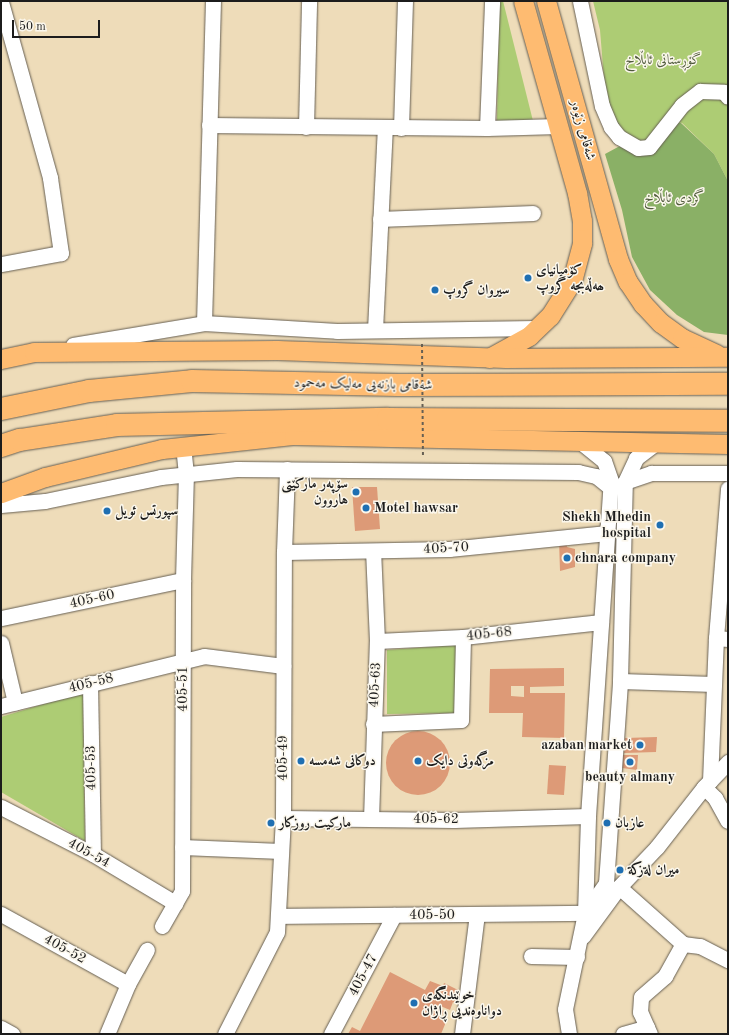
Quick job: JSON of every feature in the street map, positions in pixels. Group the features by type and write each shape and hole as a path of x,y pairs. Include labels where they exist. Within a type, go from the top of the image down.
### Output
{"highway":[{"name":"شەقامی بازنەیی مەلیک مەحمود","path":"1,409 89,391 192,381 398,385 728,384"},
{"path":"1,446 20,440 116,425 388,419 728,421"},
{"path":"260,422 294,435"}],"main road":[{"name":"شەقامی زێوەر","path":"490,358 539,328 563,299 572,281 580,256 582,221 559,126 523,1"},
{"name":"شەقامی زێوەر","path":"546,1 618,259 639,299 661,323 688,341 728,357"},
{"path":"534,41 561,51"},
{"path":"1,359 34,352 277,350 490,358 728,357"},
{"path":"1,493 45,477 162,449 294,435 728,444"}],"street":[{"path":"204,323 213,1"},
{"path":"306,127 309,1"},
{"path":"401,128 405,1"},
{"path":"487,128 492,1"},
{"path":"580,1 602,106 611,128 619,137 638,148 648,146 682,105 700,91 724,92 728,97"},
{"path":"1,2 7,46 50,178 61,253 1,264"},
{"path":"209,125 385,128 559,126"},
{"path":"375,330 385,128"},
{"path":"380,219 533,213"},
{"path":"34,352 204,323 375,330 539,328"},
{"path":"277,327 277,350"},
{"path":"568,1032 565,1009 585,913 588,816 611,488 610,474 604,461 578,440"},
{"path":"585,913 606,883 620,681 625,482 636,458 657,442"},
{"name":"405-51","path":"162,926 182,891 183,580 186,474 183,447"},
{"path":"1,505 45,501 186,474 286,469 578,472 596,476 611,488"},
{"name":"405-49","path":"225,1034 277,932 283,818 283,666 286,469"},
{"path":"625,482 651,473 728,473"},
{"path":"728,488 722,639 714,684 707,784 728,821"},
{"name":"405-70","path":"284,552 449,549 607,533"},
{"name":"405-63","path":"371,819 373,724 377,641 373,551"},
{"name":"405-60","path":"1,618 183,580"},
{"name":"405-68","path":"377,641 464,637 601,622"},
{"path":"373,724 461,720 464,637"},
{"path":"1,643 8,704"},
{"name":"405-58","path":"8,704 204,656 283,666"},
{"path":"620,681 714,684"},
{"name":"405-53","path":"90,683 93,854"},
{"path":"580,940 619,887 657,847 707,784 728,762"},
{"name":"405-54","path":"1,807 93,854 175,903"},
{"name":"405-62","path":"283,818 371,819 588,816"},
{"path":"182,847 281,851"},
{"path":"619,887 683,944 700,946 728,960"},
{"name":"405-50","path":"278,916 585,913"},
{"name":"405-52","path":"1,914 128,984"},
{"path":"462,1034 477,914"},
{"name":"405-47","path":"331,1034 394,915"},
{"path":"623,1034 648,1030 640,1012 640,997 665,976 683,944"},
{"path":"107,1034 128,984 147,950"},
{"path":"531,956 577,957"},
{"path":"1,1028 12,1034"}],"path":[{"path":"422,344 423,458"}],"green space":[{"path":"499,1 503,1 533,121 497,121"},
{"name":"گۆڕستانی ئابڵاخ","path":"593,1 728,1 728,181 714,154 682,123 666,120 647,141 635,142 614,122 605,91 600,30"},
{"name":"گردی ئابڵاخ","path":"666,120 681,123 714,154 728,181 728,335 704,332 677,315 650,290 632,257 622,210 605,154 631,140 642,143 650,139"},
{"path":"457,645 457,713 387,714 387,650"},
{"path":"83,692 85,841 1,792 1,717"}],"building":[{"name":"Motel hawsar","path":"352,487 377,487 380,529 355,531"},
{"name":"chnara company","path":"566,539 567,547 575,549 575,567 560,571 559,540"},
{"path":"564,668 564,686 530,687 530,693 565,693 564,738 522,737 523,713 489,713 490,669","holes":["511,686 524,686 524,697 511,696"]},
{"name":"مزگەوتی دایک","path":"418,731 436,737 444,745 450,763 444,781 436,789 418,795 400,789 392,781 386,763 392,745 400,737"},
{"name":"azaban market","path":"657,737 656,752 624,753 625,738"},
{"name":"beauty almany","path":"623,755 638,755 637,770 622,768"},
{"path":"549,765 566,766 564,795 547,794"},
{"name":"خوێندنگەی دواناوەندیی ڕاژان","path":"390,972 425,990 430,981 443,986 444,983 462,992 457,1004 453,1002 450,1010 438,1005 436,1008 444,1011 440,1019 446,1022 441,1034 348,1034 352,1027 360,1031"}],"place":[{"name":"کۆمپانیای ھەڵەبجە گروپ","path":"528,278"},
{"name":"سیروان گروپ","path":"435,290"},
{"name":"سۆپەر ماركێتی هاروون","path":"356,492"},
{"name":"Motel hawsar","path":"366,508"},
{"name":"سپورتس ئويل","path":"107,511"},
{"name":"Shekh Mhedin hospital","path":"660,525"},
{"name":"chnara company","path":"567,558"},
{"name":"azaban market","path":"640,745"},
{"name":"دوکانی شەمسە","path":"301,761"},
{"name":"مزگەوتی دایک","path":"418,761"},
{"name":"beauty almany","path":"630,762"},
{"name":"ماركيت روزكار","path":"271,823"},
{"name":"عازبان","path":"607,823"},
{"name":"ميران لةزكة","path":"620,870"},
{"name":"خوێندنگەی دواناوەندیی ڕاژان","path":"414,1003"}]}
